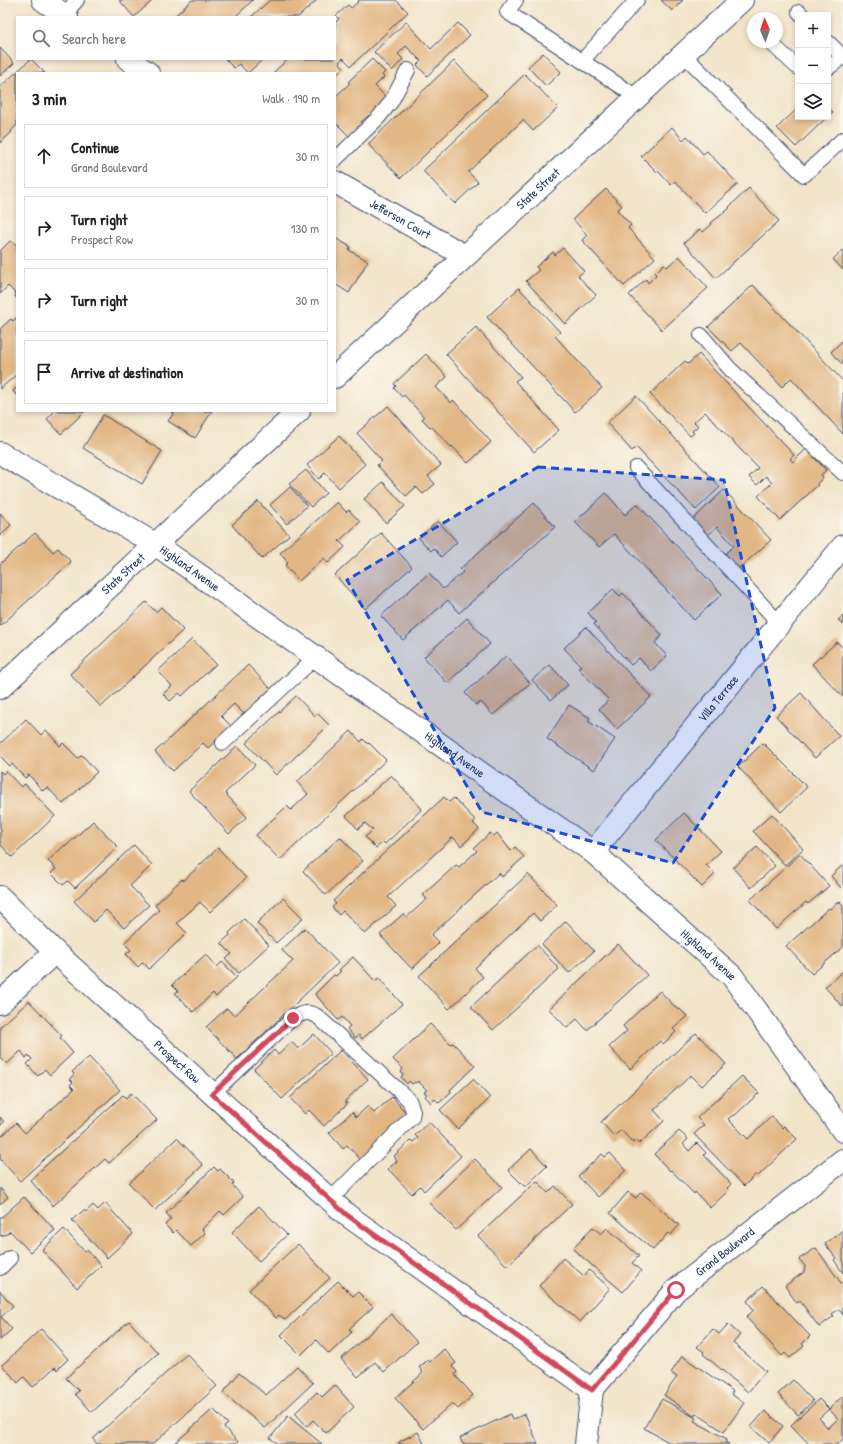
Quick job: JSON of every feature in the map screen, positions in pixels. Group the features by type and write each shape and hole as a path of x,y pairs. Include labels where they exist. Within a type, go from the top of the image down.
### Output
{"street":[{"path":"43,0 69,11"},
{"name":"State Street","path":"336,376 742,0"},
{"path":"129,60 147,72"},
{"name":"Jefferson Court","path":"336,183 465,256"},
{"name":"State Street","path":"0,688 298,412"},
{"name":"Highland Avenue","path":"0,453 155,544 593,852 732,976 843,1131"},
{"name":"Villa Terrace","path":"593,852 843,546"},
{"name":"Prospect Row","path":"0,897 55,952 347,1215 592,1390"},
{"path":"0,1003 55,952"},
{"name":"Grand Boulevard","path":"592,1390 676,1290 843,1160"},
{"path":"586,1444 592,1390"}],"lane":[{"path":"516,0 507,12 637,97"},
{"path":"582,61 637,0"},
{"path":"831,45 843,57 831,66"},
{"path":"776,48 795,65"},
{"path":"683,54 804,175 843,139"},
{"path":"336,159 379,117 391,102 408,70"},
{"path":"701,335 730,368 843,473"},
{"path":"636,468 779,623"},
{"path":"223,743 316,657"},
{"path":"212,1094 299,1014 312,1013 323,1022 409,1100 413,1111 412,1117 330,1200"}],"highlighted area":[{"path":"538,467 724,480 775,708 673,863 482,812 347,580"}],"building":[{"path":"119,0 153,0 135,16 133,16"},
{"path":"192,0 253,0 236,16 175,16"},
{"path":"270,0 317,0 299,16 252,16"},
{"path":"358,0 396,0 408,12 351,66 343,58 339,62 344,68 336,75 336,72 274,72 287,60 336,60 336,22 339,19 336,16 348,5 351,8 359,1"},
{"path":"661,0 683,0 672,11"},
{"path":"406,22 431,49 458,23 470,35 427,76 417,65 421,61 406,46 398,54 403,59 392,71 374,52"},
{"path":"0,48 14,63 0,76"},
{"path":"543,53 561,72 546,86 528,67"},
{"path":"372,59 385,72 382,75 384,77 375,86 388,99 370,116 369,115 361,122 363,123 349,136 336,123 336,96 350,83 348,82"},
{"path":"30,60 32,60 44,72 17,72"},
{"path":"226,60 262,60 249,72 247,72 239,64 234,68"},
{"path":"454,61 487,95 401,178 368,144"},
{"path":"16,73 16,126 0,143 0,87"},
{"path":"525,74 558,108 533,131 523,120 468,172 478,182 455,204 423,171"},
{"path":"795,111 795,120 824,120 796,147 777,128"},
{"path":"672,127 683,140 687,136 703,154 707,151 738,184 705,213 675,181 671,185 641,156"},
{"path":"749,188 779,221 716,278 684,243 700,229 703,232 712,224 711,223 730,208 729,207"},
{"path":"606,189 622,206 617,210 631,225 628,228 655,258 624,286 582,240 587,235 573,219"},
{"path":"336,239 351,247 349,250 368,261 349,293 336,285"},
{"path":"10,241 16,244 16,294 8,286 0,294 0,251"},
{"path":"563,248 584,271 578,276 596,295 565,324 526,281 539,270 536,267 553,252 555,255"},
{"path":"843,250 843,270 833,259"},
{"path":"679,256 708,288 662,330 629,295 646,279 648,283 664,264 667,267"},
{"path":"753,285 843,381 843,434 791,378 782,387 741,343 732,351 708,327"},
{"path":"519,288 560,332 555,336 602,388 575,412 487,317"},
{"path":"16,318 16,375 0,389 0,329 11,319 13,321"},
{"path":"476,327 521,377 515,381 559,430 534,452 446,354"},
{"path":"843,340 843,365 831,352"},
{"path":"426,354 447,377 436,387 451,403 453,400 491,442 468,463 452,446 451,447 431,426 430,427 422,419 424,417 404,395 402,397 394,388 396,386 394,384"},
{"path":"699,354 794,455 790,459 793,462 806,449 826,470 821,475 823,477 817,484 818,485 780,520 758,496 772,483 766,476 757,485 749,477 758,468 705,412 694,422 698,426 692,431 694,433 690,436 650,394 685,361 688,364"},
{"path":"16,388 16,395 13,391"},
{"path":"636,396 720,487 696,510 636,447 632,451 607,423"},
{"path":"388,406 441,465 428,476 435,484 423,494 416,487 406,496 377,465 382,461 357,433"},
{"path":"54,412 84,412 61,434 47,419"},
{"path":"172,412 211,412 195,438 168,421 174,413"},
{"path":"103,415 162,451 142,484 83,448"},
{"path":"339,436 365,464 339,488 325,473 319,479 307,465"},
{"path":"306,470 326,493 311,507 289,484"},
{"path":"383,482 405,506 386,523 364,499"},
{"path":"290,487 307,506 287,524 270,505"},
{"path":"724,490 771,540 737,570 723,556 734,546 717,527 706,537 691,521"},
{"path":"606,493 625,515 637,504 722,594 694,620 614,534 599,547 575,522"},
{"path":"258,501 289,535 262,559 232,525"},
{"path":"337,502 346,512 349,510 360,522 339,541 345,547 328,563 324,558 299,581 285,565 288,563 280,553"},
{"path":"534,503 555,527 459,613 448,600 403,640 381,616 429,573 443,589 463,572 460,569"},
{"path":"0,513 11,525 0,536"},
{"path":"438,521 457,542 441,557 434,548 431,551 419,538"},
{"path":"35,533 53,552 58,548 71,562 0,626 0,564"},
{"path":"381,533 412,567 365,609 335,575"},
{"path":"613,589 620,596 623,593 662,635 655,643 667,656 651,671 639,658 631,665 594,624 596,622 588,613"},
{"path":"146,602 156,612 161,607 183,630 101,707 70,674"},
{"path":"843,616 843,625 838,620"},
{"path":"467,618 490,644 447,683 424,657"},
{"path":"586,627 651,697 617,729 599,709 609,700 578,668 581,666 564,648"},
{"path":"192,639 216,664 182,696 179,693 170,701 163,694 172,686 158,671"},
{"path":"837,642 843,648 843,697 812,664"},
{"path":"506,656 530,683 493,715 481,702 476,705 465,693"},
{"path":"248,665 271,689 244,714 234,704 221,716 231,726 208,748 203,743 173,771 155,752"},
{"path":"550,665 568,685 551,700 532,680"},
{"path":"801,693 839,736 815,758 776,716"},
{"path":"296,696 315,716 317,713 329,725 276,775 246,743"},
{"path":"569,705 590,718 588,721 615,739 594,770 547,739"},
{"path":"26,719 41,735 46,730 60,746 63,743 78,758 82,755 97,772 63,804 47,787 43,791 29,775 25,778 12,764 10,766 0,756 0,744"},
{"path":"351,731 361,742 363,739 368,744 369,743 386,760 280,860 256,835 287,806 291,810 308,794 297,782"},
{"path":"763,743 807,787 781,812 738,767"},
{"path":"237,746 255,765 225,793 247,817 229,834 189,791"},
{"path":"0,771 3,774 6,771 21,787 25,784 55,816 12,857 0,844 0,832 2,830 0,828"},
{"path":"391,775 422,809 385,844 383,842 376,848 365,837 373,830 365,823 358,829 346,816"},
{"path":"444,797 449,802 454,798 475,820 473,823 479,829 461,846 453,837 388,897 396,906 365,934 343,911 339,915 332,907 336,904 333,901"},
{"path":"684,813 721,851 706,865 715,874 702,887 656,840"},
{"path":"772,814 803,849 785,865 753,831"},
{"path":"93,821 118,847 75,888 68,881 63,885 51,873 56,869 48,861"},
{"path":"490,833 494,836 497,833 511,851 515,847 524,857 502,877 499,873 431,935 439,943 412,969 380,935 403,914 407,917 427,899 423,895 456,865 459,867 477,851 474,848"},
{"path":"340,837 363,861 326,895 303,871"},
{"path":"134,845 152,865 130,886 149,905 124,928 106,910 94,922 74,901"},
{"path":"757,847 775,866 751,888 733,868"},
{"path":"218,848 246,878 210,912 200,902 177,923 187,933 149,969 143,962 138,967 126,954 131,950 124,943 159,910 155,905"},
{"path":"800,854 829,886 808,904 806,902 776,929 750,900"},
{"path":"843,865 843,886 841,888 831,876"},
{"path":"528,874 557,905 540,921 533,913 475,968 483,977 449,1009 419,976"},
{"path":"283,898 303,918 276,943 257,923"},
{"path":"839,901 843,905 843,947 812,974 786,946"},
{"path":"244,919 269,945 239,973 226,959 232,954 221,943"},
{"path":"566,921 594,951 569,973 542,944"},
{"path":"305,928 338,963 237,1059 206,1027 227,1008 234,1016 293,961 282,950"},
{"path":"618,944 647,975 587,1030 577,1019 567,1028 549,1009"},
{"path":"537,945 559,969 493,1030 471,1007"},
{"path":"206,954 217,967 222,962 237,977 216,997 213,993 193,1012 175,993 178,991 172,985"},
{"path":"353,957 375,981 379,978 402,1004 362,1039 359,1035 355,1038 347,1029 350,1026 342,1017 338,1020 315,994 334,975 336,976 341,971 339,970"},
{"path":"843,971 843,1007 825,987"},
{"path":"660,991 678,1010 680,1009 687,1016 673,1029 676,1032 663,1044 660,1041 630,1069 609,1047 627,1031 623,1026"},
{"path":"29,1001 62,1036 60,1038 73,1053 50,1075 45,1069 38,1076 27,1064 32,1059 28,1055 26,1058 21,1051 7,1064 0,1057 0,1027"},
{"path":"430,1024 451,1044 453,1043 475,1066 439,1103 435,1099 431,1103 425,1096 427,1094 424,1092 427,1090 418,1081 412,1084 409,1081 407,1084 401,1077 403,1075 401,1072 403,1069 393,1059"},
{"path":"696,1033 726,1064 702,1086 691,1075 654,1110 664,1121 639,1144 636,1140 633,1143 621,1130 614,1136 601,1122"},
{"path":"314,1034 331,1053 282,1099 254,1069 274,1050 278,1055 292,1042 298,1049"},
{"path":"341,1050 368,1079 345,1101 347,1104 324,1126 309,1110 305,1114 290,1098"},
{"path":"89,1057 120,1090 20,1181 0,1159 0,1138 16,1123 25,1133 74,1089 70,1085 73,1082 70,1079 74,1074 72,1072"},
{"path":"742,1076 759,1093 734,1116 733,1115 728,1119 748,1139 772,1116 782,1128 784,1126 797,1139 758,1176 756,1174 744,1186 694,1134 704,1125 697,1118"},
{"path":"473,1079 490,1098 458,1129 440,1110"},
{"path":"131,1093 157,1120 109,1163 105,1159 53,1206 30,1180 123,1095 126,1098"},
{"path":"392,1097 408,1115 360,1159 347,1145 343,1149 329,1133 352,1112 356,1117 368,1106 374,1113"},
{"path":"0,1117 4,1122 0,1126"},
{"path":"429,1122 461,1156 424,1191 420,1186 412,1194 388,1169 397,1161 394,1156 411,1140 413,1142 418,1138 415,1135"},
{"path":"679,1131 688,1139 683,1144 689,1151 697,1143 706,1153 704,1155 731,1184 727,1188 729,1190 710,1208 654,1154"},
{"path":"177,1138 203,1165 155,1210 129,1183"},
{"path":"531,1149 547,1166 525,1187 508,1170"},
{"path":"610,1153 626,1170 598,1197 578,1176 602,1154 605,1157"},
{"path":"475,1159 502,1187 456,1230 429,1203"},
{"path":"214,1167 218,1171 220,1169 234,1183 232,1185 243,1197 224,1215 220,1211 202,1229 205,1233 191,1246 176,1230 173,1233 165,1225 171,1219 166,1213"},
{"path":"537,1181 548,1193 555,1186 572,1204 507,1266 478,1236"},
{"path":"0,1188 8,1197 0,1204"},
{"path":"628,1192 636,1198 641,1192 679,1225 671,1235 668,1233 653,1250 610,1213"},
{"path":"24,1197 55,1230 30,1252 10,1231 7,1234 0,1236 0,1217 2,1217"},
{"path":"105,1203 133,1234 107,1258 72,1220 84,1210 86,1212 93,1205 98,1210"},
{"path":"259,1206 287,1235 259,1261 232,1232"},
{"path":"593,1227 601,1234 607,1228 639,1256 632,1263 641,1271 623,1292 573,1249"},
{"path":"64,1229 85,1252 87,1250 101,1266 77,1288 42,1250"},
{"path":"843,1230 843,1273 834,1260 836,1258 825,1244"},
{"path":"298,1244 330,1278 285,1320 279,1315 276,1318 249,1290"},
{"path":"816,1248 843,1286 843,1315 839,1309 832,1314 834,1316 819,1327 800,1301 797,1303 785,1286 804,1272 805,1266 799,1259"},
{"path":"563,1258 584,1276 589,1270 610,1288 580,1322 539,1286"},
{"path":"338,1281 353,1296 358,1292 373,1307 349,1329 352,1332 329,1354 316,1340 301,1355 281,1335"},
{"path":"763,1286 810,1336 802,1344 804,1346 790,1358 785,1353 782,1356 746,1317 754,1310 747,1301"},
{"path":"0,1291 13,1306 1,1317 12,1329 0,1340"},
{"path":"391,1314 417,1342 384,1372 375,1362 358,1377 341,1359"},
{"path":"129,1321 158,1353 92,1412 75,1394 79,1391 66,1378"},
{"path":"728,1324 740,1335 733,1343 766,1371 748,1392 703,1354 704,1352 697,1347 713,1329 719,1334"},
{"path":"41,1329 68,1359 57,1370 55,1367 33,1387 24,1377 18,1383 2,1365"},
{"path":"444,1349 456,1363 452,1366 457,1372 455,1375 473,1395 458,1409 452,1403 423,1429 395,1398 423,1373 419,1367 428,1360 430,1362"},
{"path":"187,1354 217,1386 153,1444 97,1444 93,1439"},
{"path":"682,1356 733,1391 731,1394 744,1403 724,1432 696,1413 694,1416 664,1395 677,1377 671,1373"},
{"path":"297,1366 313,1383 265,1428 223,1393 239,1373 266,1395"},
{"path":"793,1380 813,1401 798,1415 778,1394"},
{"path":"335,1385 354,1407 326,1433 313,1420 307,1426 295,1413 317,1392 322,1397"},
{"path":"843,1396 843,1439 838,1444 809,1444 791,1425 819,1399 829,1409","holes":["829,1409 838,1419 828,1428 819,1418"]},
{"path":"662,1399 696,1418 694,1421 727,1439 725,1442 729,1444 672,1444 644,1428"},
{"path":"213,1409 228,1424 224,1427 238,1442 236,1444 174,1444"},
{"path":"765,1411 783,1426 769,1443 751,1427"},
{"path":"510,1414 512,1420 525,1414 538,1444 463,1444 460,1438"},
{"path":"288,1416 322,1444 278,1444 270,1438"},
{"path":"418,1432 424,1444 399,1444 399,1442"}],"route":[{"path":"293,1018 212,1094 347,1215 592,1390 676,1290"}]}
